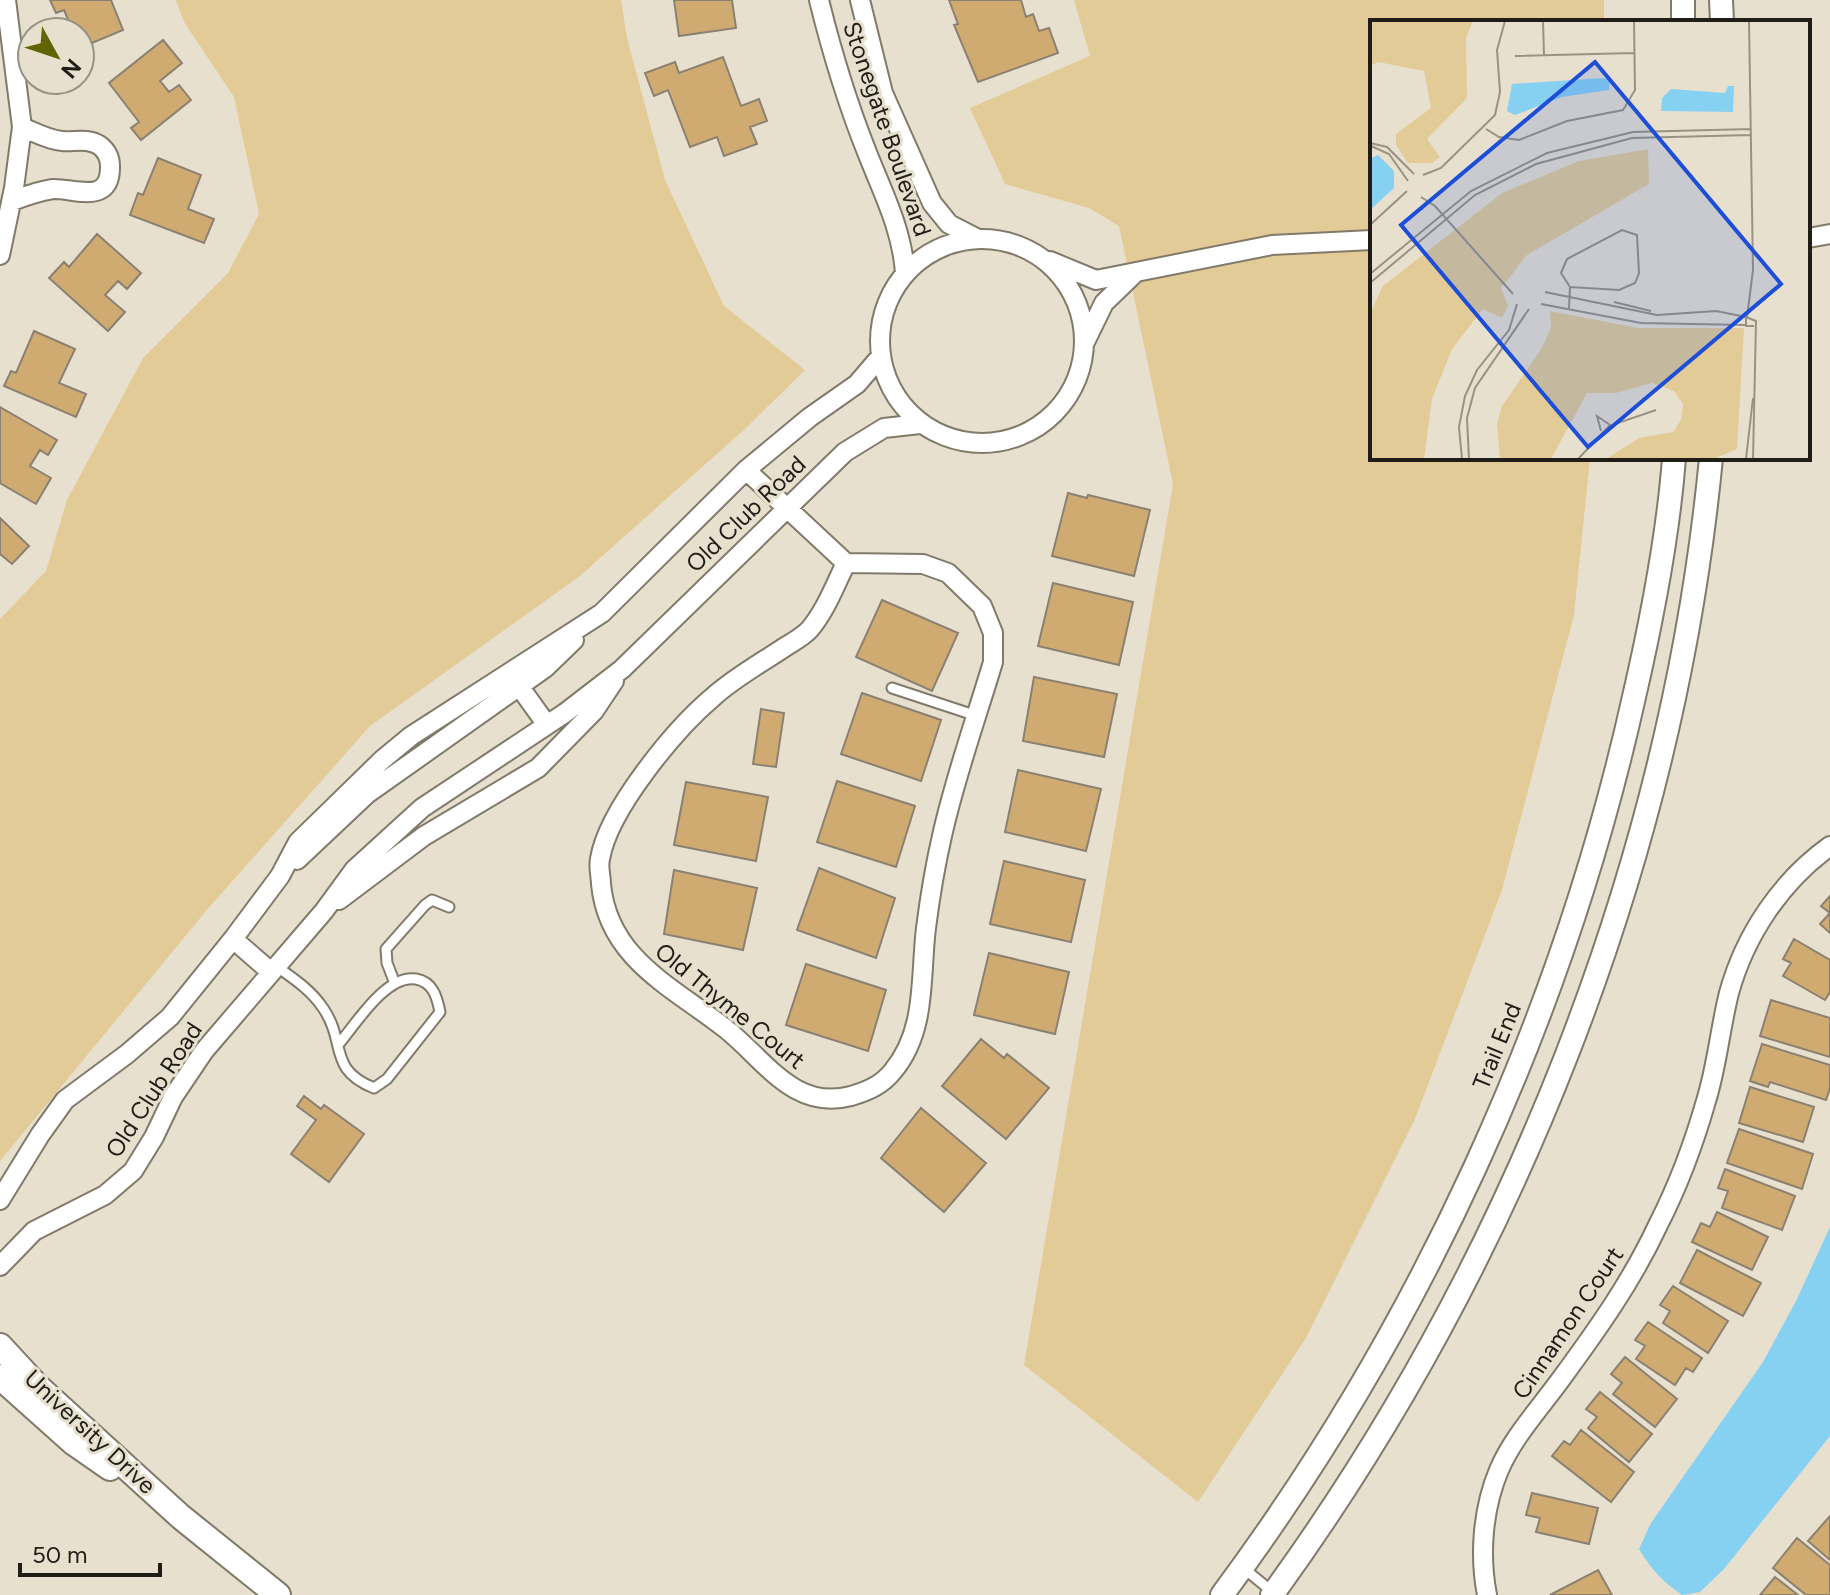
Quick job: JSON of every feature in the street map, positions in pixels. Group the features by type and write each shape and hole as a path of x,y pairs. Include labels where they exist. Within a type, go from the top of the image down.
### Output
{"main road":[{"name":"University Drive","path":"0,1346 36,1385 181,1517 278,1595"},
{"name":"University Drive","path":"0,1377 74,1443 181,1517"}],"street":[{"path":"0,255 12,201 22,127 6,0"},
{"name":"Stonegate Boulevard","path":"819,0 832,52 867,153 897,224 905,273"},
{"name":"Stonegate Boulevard","path":"860,0 883,93 932,203 949,224 978,239"},
{"path":"1721,0 1722,20"},
{"path":"850,104 883,93"},
{"path":"12,201 44,190 59,189 80,194 97,191 107,182 111,170 110,157 101,146 87,140 62,141 22,127"},
{"path":"1134,274 1104,303 1084,344 1080,369 1072,389 1057,410 1025,434 994,443 976,444 941,436 920,424 903,408 884,373 880,332 892,292 905,273 940,248 978,239 1003,241 1096,280 1272,245 1370,240"},
{"path":"1041,257 1068,286 1078,307 1084,344"},
{"name":"Old Club Road","path":"280,876 367,794 545,668 746,470 810,417 857,384 881,356"},
{"name":"Old Club Road","path":"0,1266 34,1231 105,1195 133,1171 173,1097 204,1051 324,911 354,870 422,808 547,725 622,669 784,508 845,452 884,428 920,424"},
{"name":"Trail End","path":"1225,1594 1312,1466 1413,1297 1521,1060 1579,902 1620,760 1651,619 1674,460"},
{"path":"1274,1594 1376,1439 1447,1316 1505,1199 1589,996 1657,773 1690,622 1711,460"},
{"path":"746,470 846,563"},
{"name":"Old Thyme Court","path":"846,563 923,564 948,573 982,606 993,633 993,662 933,876 925,930 918,1024 909,1048 896,1067 873,1089 847,1097 821,1098 796,1091 770,1071 735,1036 629,955 610,923 602,895 599,860 612,826 632,790 668,743 713,697 808,631 827,602 846,563"},
{"name":"Old Club Road","path":"0,1200 65,1100 170,1017 280,876 298,842 391,752 487,685 602,613"},
{"name":"Old Club Road","path":"324,911 424,836 538,768 594,711 622,669"},
{"path":"519,686 547,725"},
{"name":"Cinnamon Court","path":"1486,1586 1484,1540 1489,1502 1500,1468 1519,1436 1602,1323 1631,1277 1683,1169 1707,1099 1729,994 1742,956 1764,916 1789,881 1830,846"},
{"path":"233,939 274,969"}],"lane":[{"path":"892,688 977,716"},
{"path":"394,981 387,963 386,949 432,900 449,907"},
{"path":"274,969 301,983 323,1008 336,1034 340,1060 347,1073 374,1088 387,1079 440,1012 437,995 424,981 410,978 394,981 338,1045"},
{"path":"1242,1567 1274,1594"}],"shaded area":[{"path":"176,0 621,0 627,38 665,180 724,306 805,370 746,428 580,576 370,726 206,911 0,1161 0,619 46,571 67,500 143,358 228,273 259,214 234,97 184,22"},
{"path":"1074,0 1604,0 1604,20 1370,20 1370,460 1590,460 1574,615 1502,890 1415,1119 1306,1338 1198,1502 1024,1365 1173,484 1119,226 1089,208 1005,184 970,108 1090,56"}],"water":[{"path":"1830,1227 1830,1436 1724,1569 1700,1592 1682,1595 1658,1575 1639,1549 1651,1523 1763,1362 1797,1299"}],"building":[{"path":"50,0 111,0 123,30 96,41 96,16 66,16 64,10 56,13"},
{"path":"674,0 732,0 736,28 679,36"},
{"path":"949,0 1021,0 1026,17 1033,14 1039,31 1049,28 1058,53 978,82 954,25 958,24"},
{"path":"163,40 182,63 160,81 169,92 179,85 191,100 141,140 131,128 139,122 109,83"},
{"path":"723,57 741,106 759,99 767,121 750,127 757,144 724,156 717,137 690,147 668,90 654,96 645,73 675,62 679,73"},
{"path":"158,158 201,175 188,209 214,219 204,243 130,215 138,193 143,195"},
{"path":"97,234 141,273 127,289 118,281 105,295 125,312 108,331 49,278 64,262 69,267"},
{"path":"34,331 75,349 59,383 86,394 76,417 4,386 11,371 16,373"},
{"path":"0,407 57,440 48,455 40,450 30,466 51,478 36,504 0,483"},
{"path":"1068,493 1150,510 1134,576 1052,556"},
{"path":"0,518 29,546 12,564 0,554"},
{"path":"1053,583 1133,602 1119,665 1038,646"},
{"path":"882,600 958,633 932,691 856,657"},
{"path":"1034,677 1117,694 1104,757 1023,741"},
{"path":"862,693 941,720 921,781 841,754"},
{"path":"761,709 784,713 776,767 753,764"},
{"path":"1018,770 1101,789 1086,851 1005,832"},
{"path":"837,781 915,806 896,867 817,842"},
{"path":"686,782 768,797 756,861 674,845"},
{"path":"1004,861 1085,880 1071,942 990,924"},
{"path":"819,868 895,898 876,958 797,930"},
{"path":"674,870 757,888 743,950 664,934"},
{"path":"1830,896 1830,913 1821,906"},
{"path":"1830,913 1830,933 1820,924"},
{"path":"1794,939 1830,960 1830,992 1825,1000 1783,976 1791,963 1783,959"},
{"path":"989,953 1069,972 1055,1034 974,1015"},
{"path":"806,964 886,990 868,1051 786,1025"},
{"path":"1771,1000 1830,1018 1830,1057 1760,1036"},
{"path":"981,1039 1004,1058 1007,1054 1049,1088 1006,1139 942,1086"},
{"path":"1762,1044 1830,1065 1830,1088 1826,1100 1770,1082 1768,1087 1750,1081"},
{"path":"1750,1087 1814,1107 1803,1142 1739,1123"},
{"path":"304,1096 321,1109 324,1105 364,1134 329,1182 291,1154 316,1120 297,1106"},
{"path":"921,1108 986,1163 944,1212 881,1158"},
{"path":"1739,1129 1813,1154 1802,1189 1727,1163"},
{"path":"1725,1169 1795,1196 1782,1230 1722,1208 1728,1191 1718,1188"},
{"path":"1717,1212 1768,1237 1752,1270 1692,1242 1701,1223 1710,1227"},
{"path":"1697,1250 1761,1283 1743,1316 1680,1283"},
{"path":"1673,1286 1728,1321 1708,1353 1663,1323 1670,1311 1660,1305"},
{"path":"1648,1322 1702,1358 1693,1372 1686,1368 1675,1385 1636,1359 1645,1346 1635,1340"},
{"path":"1625,1357 1677,1399 1655,1427 1613,1394 1622,1383 1611,1374"},
{"path":"1600,1392 1652,1434 1629,1462 1588,1428 1597,1417 1586,1409"},
{"path":"1581,1430 1634,1472 1611,1502 1552,1456 1564,1441 1570,1445"},
{"path":"1532,1493 1598,1508 1589,1544 1536,1532 1540,1518 1526,1515"},
{"path":"1830,1516 1830,1560 1808,1541"},
{"path":"1797,1538 1830,1565 1830,1595 1806,1595 1773,1568"},
{"path":"1598,1570 1612,1595 1550,1595"},
{"path":"1775,1577 1798,1595 1760,1595"}]}
